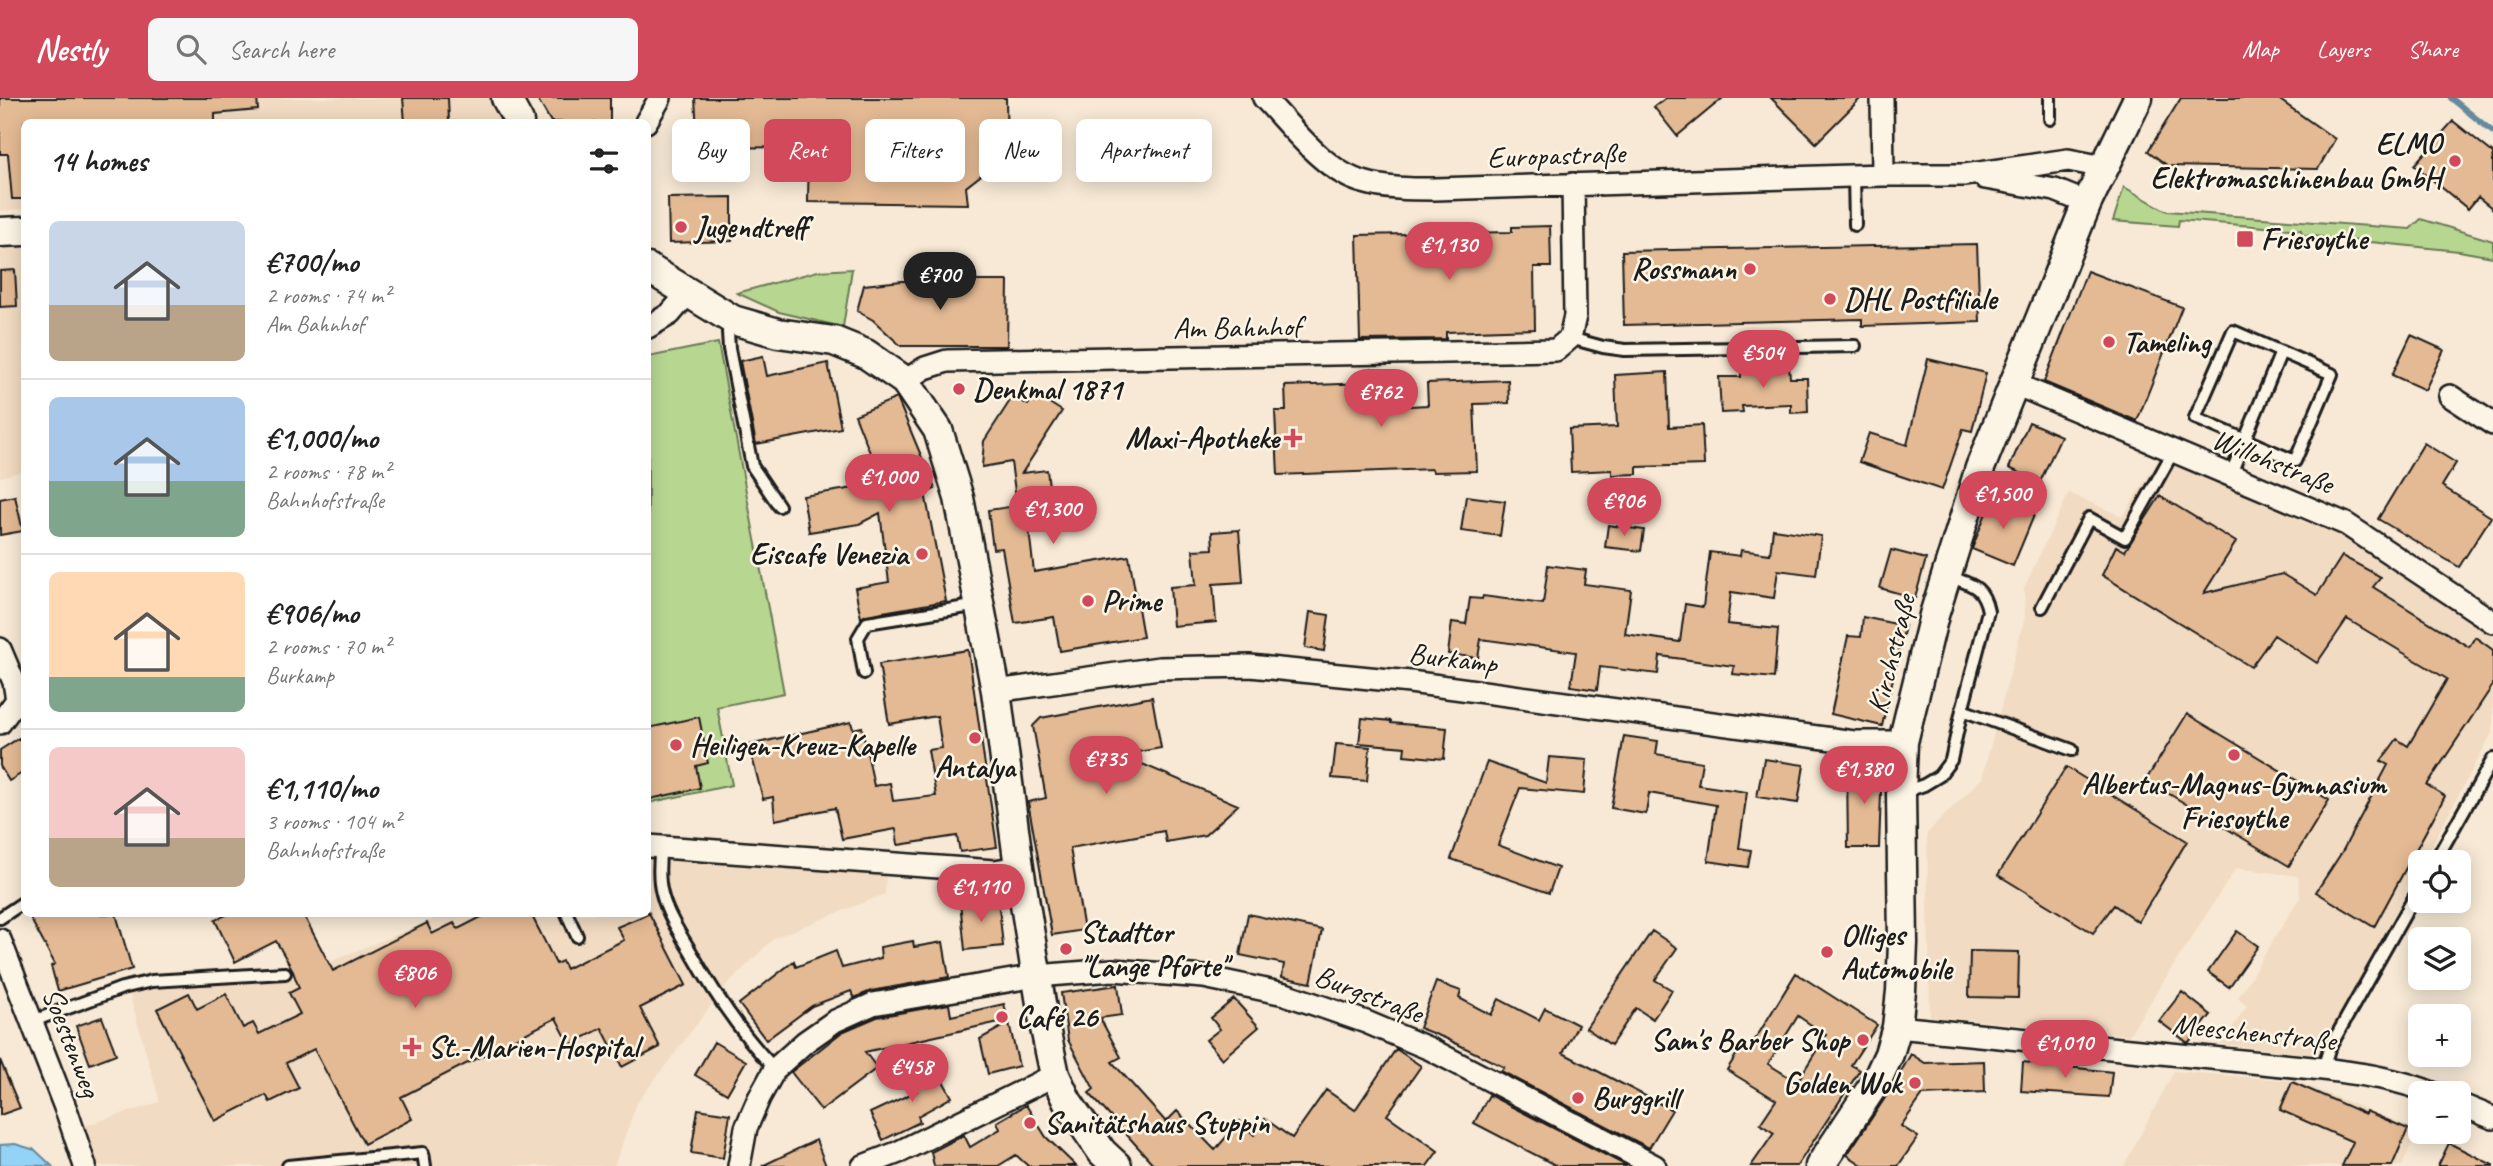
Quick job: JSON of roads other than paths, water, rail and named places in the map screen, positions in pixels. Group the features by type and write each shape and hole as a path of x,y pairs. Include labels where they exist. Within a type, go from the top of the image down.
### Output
{"street":[{"path":"506,98 517,119"},
{"path":"648,119 660,98"},
{"name":"Europastraße","path":"1264,98 1317,154 1337,170 1361,182 1395,188 1434,190 1883,174 1965,175 2054,190 2087,203"},
{"path":"1882,98 1883,174"},
{"name":"Kirchstraße","path":"1825,1165 1877,1080 1889,1054 1896,1027 1903,943 1903,742 1945,575 1980,468 2087,203 2138,98"},
{"name":"Europastraße","path":"1965,175 2068,160 2104,167"},
{"path":"1570,338 1574,316 1573,184"},
{"path":"0,232 21,231"},
{"path":"651,269 687,294 733,320 778,333 834,341 866,354 905,381 939,430 959,498 996,691 1019,867 1055,1075 1066,1101 1102,1152 1117,1166"},
{"path":"651,325 670,314 687,294"},
{"name":"Am Bahnhof","path":"905,381 925,368 947,360 1556,350 1570,338"},
{"name":"Willohstraße","path":"2015,384 2346,524 2493,622"},
{"path":"2450,396 2493,424"},
{"path":"0,649 15,682 17,700 0,723"},
{"name":"Burkamp","path":"996,691 1159,668 1250,666 1410,682 1854,742 1903,742"},
{"path":"654,846 994,871 1019,867"},
{"name":"Soestenweg","path":"0,940 33,1021 85,1166"},
{"name":"Burgstraße","path":"739,1166 746,1128 775,1069 805,1042 835,1021 873,1004 1036,976 1112,970 1204,977 1285,994 1366,1021 1430,1049 1494,1082 1625,1159 1655,1166"},
{"name":"Meeschenstraße","path":"1896,1027 2323,1069 2376,1076 2408,1084"},
{"path":"863,1166 902,1159 1055,1075"},
{"path":"2471,1109 2493,1118"}],"lane":[{"path":"2050,98 2050,119"},
{"path":"1854,176 1855,225"},
{"path":"733,320 728,332 729,349 752,466 779,506"},
{"path":"2232,331 2332,374 2295,461 2244,439 2195,418 2232,331"},
{"path":"1570,338 1625,350 1855,346"},
{"path":"2230,476 2281,352"},
{"path":"2042,607 2089,518 2125,538 2173,452"},
{"path":"1901,793 1940,776 1951,760 1988,611 1986,597 1979,588 1945,575"},
{"path":"864,673 858,638 867,623 979,604"},
{"path":"1962,710 2071,750"},
{"path":"2441,850 2493,758"},
{"path":"654,846 659,860 662,894 675,925 719,1001 747,1041 775,1069"},
{"path":"0,918 21,904"},
{"path":"2323,1069 2329,1049 2408,908"},
{"path":"568,917 577,936"},
{"path":"33,1021 122,988 152,981 285,973"},
{"path":"288,1166 423,1153 425,1166"}],"water":[{"path":"15,1144 35,1150 52,1166 0,1165 0,1145"}],"waterway":[{"path":"2451,98 2493,132"}],"place":[{"name":"ELMO Elektromaschinenbau GmbH","path":"2455,161"},
{"name":"Jugendtreff","path":"681,227"},
{"name":"Friesoythe","path":"2245,239"},
{"name":"Rossmann","path":"1750,269"},
{"name":"DHL Postfiliale","path":"1830,299"},
{"name":"Tameling","path":"2109,342"},
{"name":"Denkmal 1871","path":"959,389"},
{"name":"Maxi-Apotheke","path":"1293,438"},
{"name":"Eiscafe Venezia","path":"922,554"},
{"name":"Prime","path":"1088,601"},
{"name":"Antalya","path":"975,738"},
{"name":"Heiligen-Kreuz-Kapelle","path":"676,745"},
{"name":"Albertus-Magnus-Gymnasium Friesoythe","path":"2234,755"},
{"name":"Stadttor \"Lange Pforte\"","path":"1066,949"},
{"name":"Olliges Automobile","path":"1827,952"},
{"name":"Café 26","path":"1002,1017"},
{"name":"Sam's Barber Shop","path":"1863,1040"},
{"name":"St.-Marien-Hospital","path":"412,1047"},
{"name":"Golden Wok","path":"1915,1083"},
{"name":"Burggrill","path":"1578,1098"},
{"name":"Sanitätshaus Stuppin","path":"1030,1123"}]}
